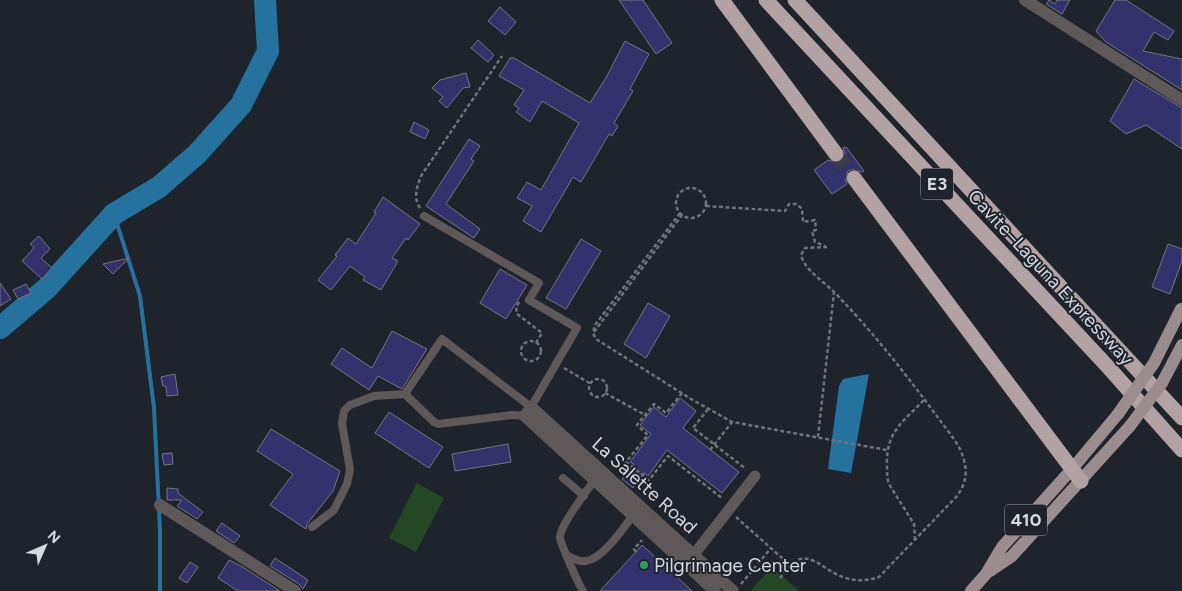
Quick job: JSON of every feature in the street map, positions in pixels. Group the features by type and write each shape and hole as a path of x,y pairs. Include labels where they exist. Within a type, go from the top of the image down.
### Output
{"highway":[{"path":"722,0 836,154"},
{"name":"Cavite–Laguna Expressway","path":"766,0 1182,450"},
{"name":"Cavite–Laguna Expressway","path":"795,0 1182,418"},
{"path":"854,178 1076,475"}],"main road":[{"name":"410","path":"1076,475 1146,376 1182,308"},
{"name":"410","path":"971,591 986,574 1002,547 1130,426 1162,382 1182,345"}],"street":[{"path":"1025,0 1182,100"},
{"name":"La Salette Road","path":"528,412 690,560 715,591"},
{"path":"690,560 755,476"},
{"path":"160,504 295,591"},
{"name":"La Salette Road","path":"690,560 735,589"}],"lane":[{"path":"312,528 334,510 347,484 350,470 342,423 344,411 350,405 374,396 405,394 438,424 528,412 577,328 529,300 539,283 424,216"},
{"path":"405,394 442,339 528,412"},
{"path":"584,591 568,555 561,545 560,532 598,476"},
{"path":"564,478 584,496"},
{"path":"568,555 579,561 592,559 605,549 637,511"}],"path":[{"path":"424,216 417,204 416,195 421,176 502,56"},
{"path":"689,187 702,192 705,196 706,206 698,216 690,218 681,214 677,210 676,200 680,192 689,187"},
{"path":"706,206 785,211 793,203 800,206 803,213 803,222 815,220 816,230 812,231 815,242 827,246 805,248 801,255 803,263 866,326 958,446 964,462 966,478 964,487 915,542 879,577 868,582 855,583 844,580 808,560 798,560 780,578"},
{"path":"681,214 595,325 593,333 596,339 691,399 732,422 887,450"},
{"path":"818,438 834,292"},
{"path":"529,300 521,299 516,307 517,314 542,333 536,343"},
{"path":"527,342 536,343 541,350 540,355 535,361 531,361 523,358 521,353 527,342"},
{"path":"540,355 546,358"},
{"path":"564,368 591,384"},
{"path":"597,380 602,381 606,385 606,393 599,397 594,395 589,389 591,384 597,380"},
{"path":"606,393 646,416"},
{"path":"682,393 666,413 654,404 637,426 648,435 626,462 649,480 668,456 692,474 792,566"},
{"path":"688,404 691,399"},
{"path":"915,542 914,524 887,478 887,450 889,441 898,427 924,400"},
{"path":"708,409 693,428 755,476"},
{"path":"710,450 732,422"},
{"path":"636,552 634,549 642,540"},
{"path":"735,589 771,548"}],"green space":[{"path":"417,483 444,498 416,552 389,538"},
{"path":"772,567 799,591 750,591"}],"water":[{"path":"869,374 851,473 828,469 839,386 843,379"}],"building":[{"path":"619,0 643,0 672,43 656,54"},
{"path":"1049,0 1055,4 1057,0 1070,0 1062,14 1046,4"},
{"path":"1115,0 1126,0 1174,31 1168,40 1154,32 1143,51 1182,59 1182,90 1106,42 1096,31"},
{"path":"500,7 516,22 505,35 488,21"},
{"path":"478,40 494,55 488,62 471,48"},
{"path":"625,41 649,54 630,89 633,91 614,123 618,126 612,136 609,134 581,182 573,177 541,232 523,221 532,206 517,198 527,182 541,190 579,123 542,101 530,122 516,112 519,108 514,105 524,90 499,76 510,58 514,58 590,103 607,76"},
{"path":"466,73 470,87 463,88 447,108 439,101 443,97 432,88 440,80"},
{"path":"1134,79 1182,108 1182,149 1146,125 1126,134 1110,121"},
{"path":"414,122 429,130 425,139 410,132"},
{"path":"469,139 480,146 471,159 474,161 446,204 480,229 474,238 426,206"},
{"path":"846,147 864,171 853,169 848,171 845,179 847,184 832,194 814,170 828,160 837,163 842,161 845,153 843,148"},
{"path":"383,197 420,224 408,240 406,238 392,258 398,261 381,290 363,280 365,277 350,266 331,290 318,280 337,256 335,255 348,238 356,244 376,213 374,212"},
{"path":"39,236 50,249 41,258 52,268 42,279 22,261 34,248 30,244"},
{"path":"581,239 601,251 566,309 546,298"},
{"path":"1168,244 1182,249 1182,261 1170,294 1152,287"},
{"path":"129,258 113,274 103,264"},
{"path":"500,269 527,285 506,319 480,303"},
{"path":"0,283 11,299 0,306"},
{"path":"26,284 31,293 18,299 13,290"},
{"path":"648,303 670,316 646,358 624,344"},
{"path":"392,331 427,349 402,389 378,376 369,390 331,364 342,348 372,368"},
{"path":"175,374 178,395 167,396 166,386 163,386 161,377"},
{"path":"680,398 696,411 683,428 739,472 722,493 667,450 648,476 644,473 633,488 622,479 634,464 630,462 651,434 640,425 654,407 666,417"},
{"path":"389,412 443,447 429,468 375,433"},
{"path":"271,429 340,471 333,491 307,524 306,529 270,505 293,474 257,451"},
{"path":"508,444 511,462 455,471 452,454"},
{"path":"172,453 173,464 164,465 162,454"},
{"path":"167,488 178,489 178,493 203,512 197,519 177,506 182,500 167,500"},
{"path":"222,523 240,536 234,543 216,531"},
{"name":"Pilgrimage Center","path":"642,545 678,578 692,591 600,591"},
{"path":"275,558 308,580 303,589 299,584 270,566"},
{"path":"229,560 280,591 238,591 218,578"},
{"path":"190,562 198,567 187,583 179,578"}],"waterway":[{"path":"0,328 47,288 114,214 159,187 197,154 241,105 268,51 265,0"},
{"path":"114,214 140,296 154,408 160,530 160,591"}],"tunnel":[{"path":"836,154 854,178"}],"place":[{"name":"Pilgrimage Center","path":"644,565"}]}
